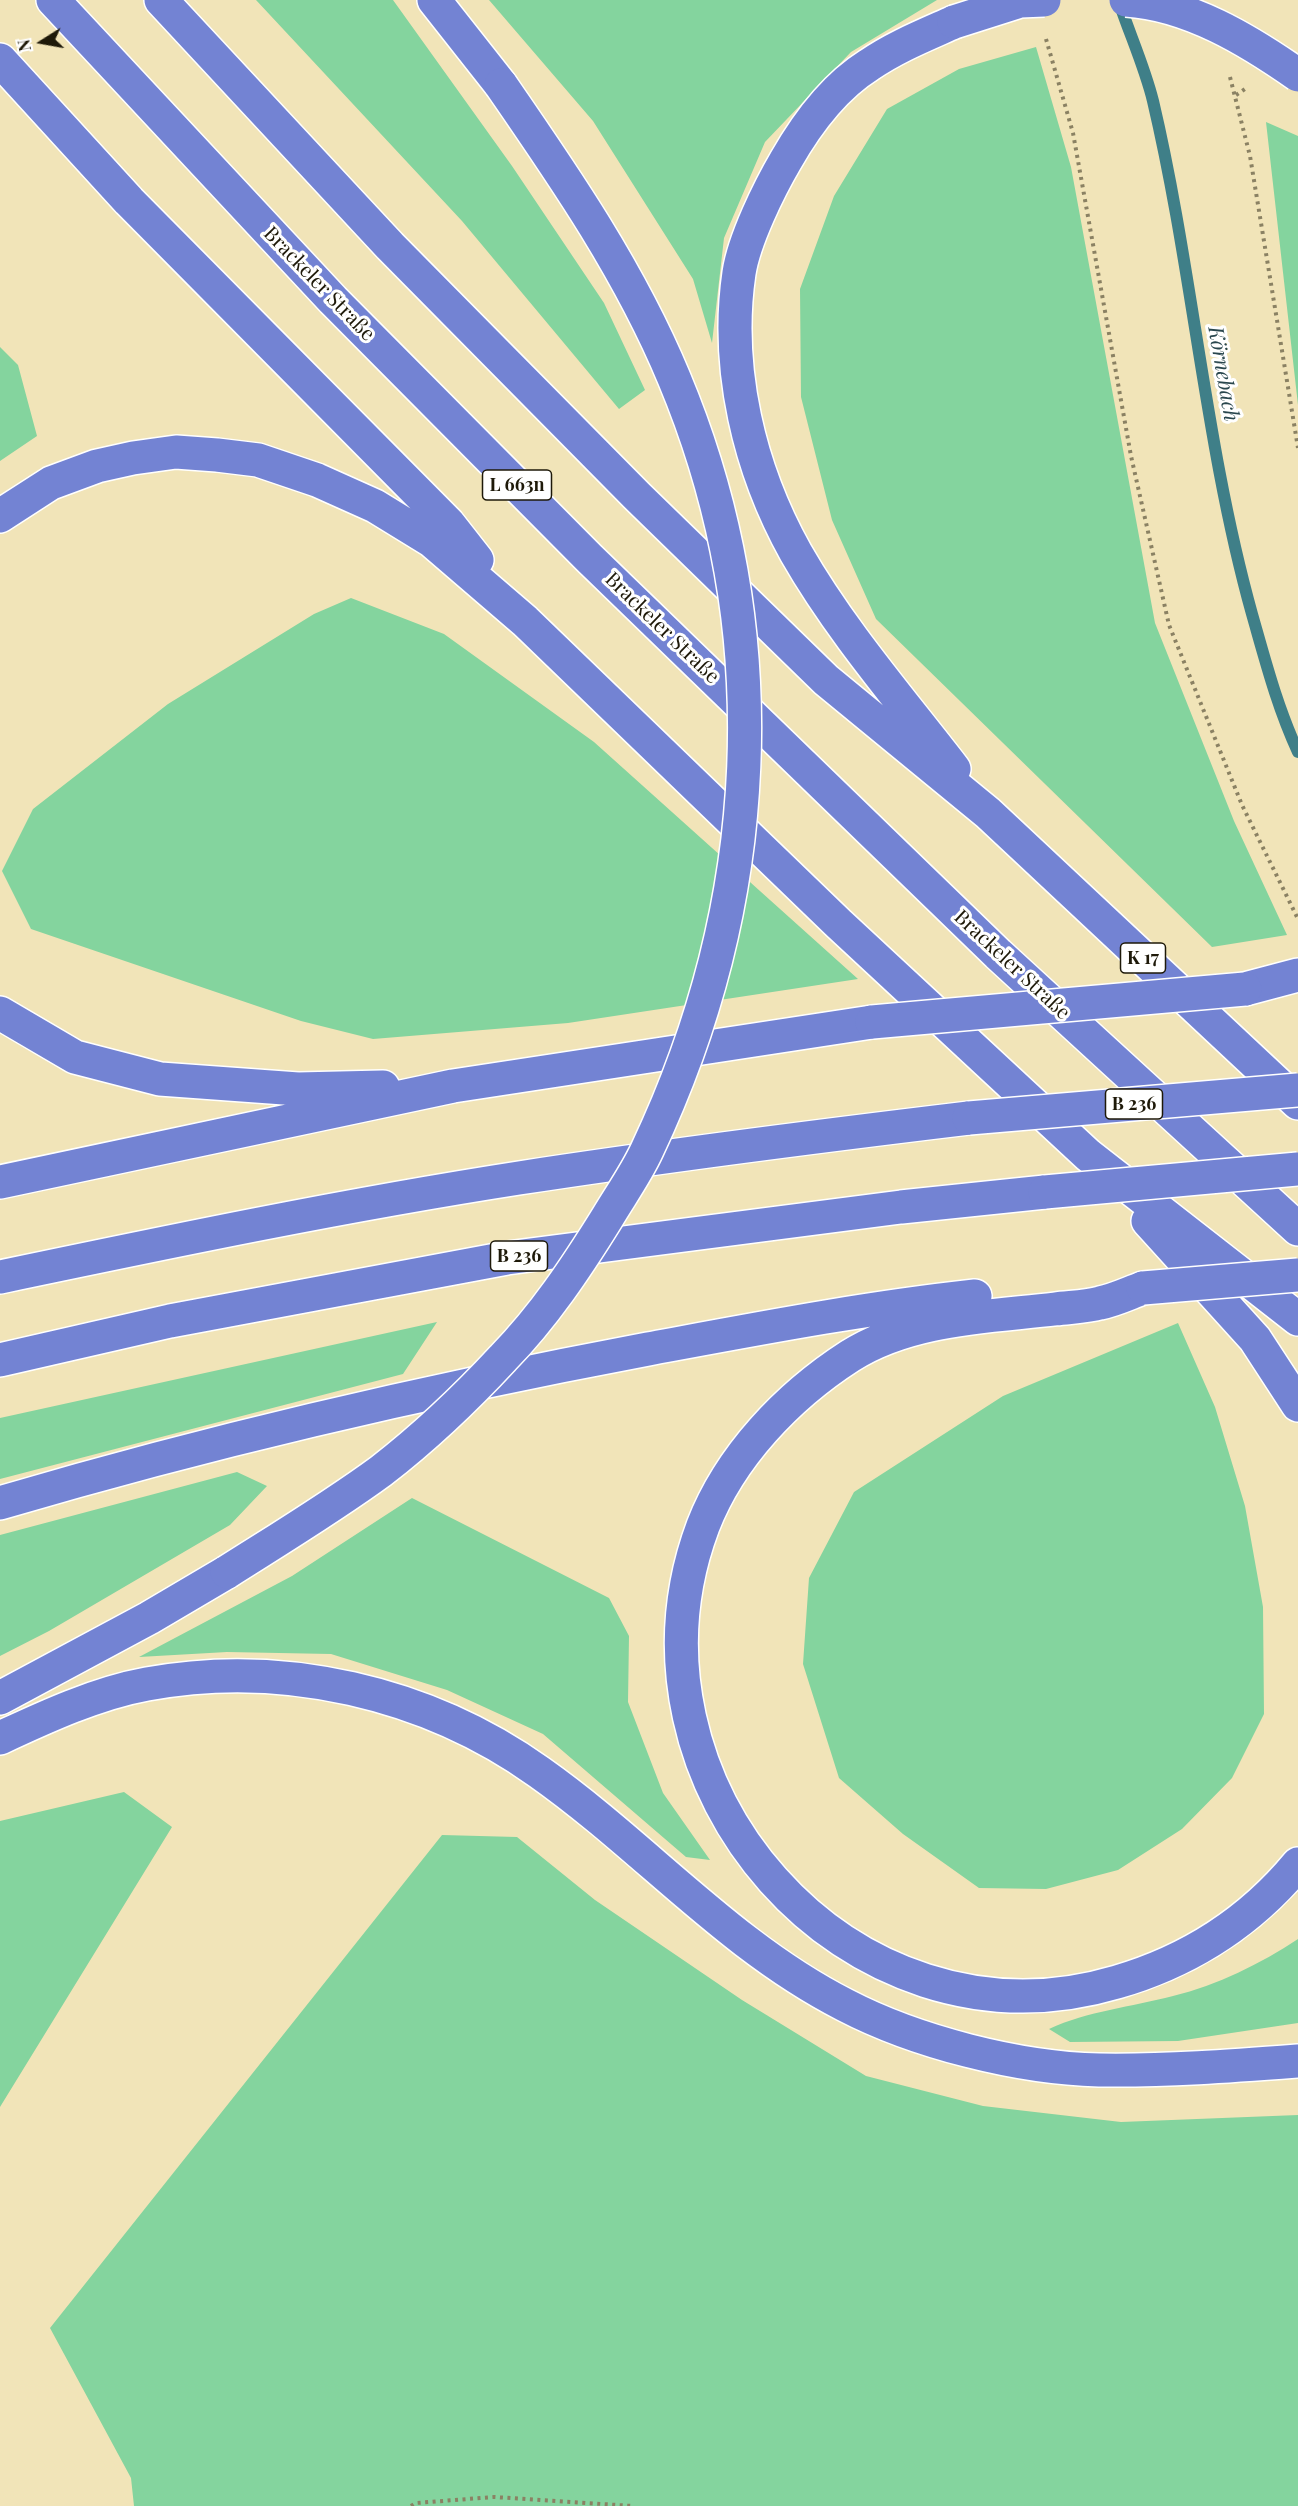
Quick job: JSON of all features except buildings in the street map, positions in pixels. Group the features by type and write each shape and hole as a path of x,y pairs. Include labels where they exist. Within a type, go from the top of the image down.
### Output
{"highway":[{"name":"Brackeler Straße","path":"53,0 349,317 589,558 998,954 1298,1229"},
{"path":"161,0 390,246 637,496 826,680 988,813"},
{"path":"0,1698 149,1618 227,1572 333,1504 381,1470 429,1431 503,1358 542,1313 579,1264 646,1154 687,1057 717,962 738,854 746,738 742,645 724,534 698,444 675,379 614,254 501,85 434,0"},
{"path":"988,813 830,605 796,552 767,492 742,412 734,343 739,271 766,196 798,140 828,101 868,65 954,22 1020,1 1044,0"},
{"path":"1126,0 1173,10 1221,27 1261,49 1298,75"},
{"path":"0,60 129,201 448,523 525,621"},
{"path":"0,516 51,483 97,466 176,452 258,460 317,480 375,506 432,541 525,621 838,923 1088,1155 1298,1319"},
{"name":"K 17","path":"988,813 1298,1103"},
{"path":"1245,989 1298,975"},
{"path":"0,1182 301,1121 453,1086 872,1022 1245,989 1298,992"},
{"path":"0,1013 75,1057 160,1079 298,1089 453,1086"},
{"name":"B 236","path":"0,1277 336,1209 518,1178 747,1145 969,1118 1298,1090"},
{"path":"1088,1155 1255,1340 1298,1405"},
{"name":"B 236","path":"0,1360 170,1321 507,1258 901,1207 1298,1169"},
{"path":"0,1503 331,1414 550,1368 751,1330 954,1298 1095,1282 1143,1288 1298,1275"},
{"path":"1143,1288 1100,1304 943,1322 899,1332 853,1354 783,1408 735,1464 703,1526 687,1584 682,1648 683,1684 691,1727 722,1806 769,1877 799,1910 834,1936 873,1960 915,1978 962,1991 1008,1996 1055,1995 1100,1988 1143,1975 1184,1957 1221,1936 1257,1907 1298,1864"},
{"path":"0,1738 55,1713 143,1684 206,1675 281,1677 351,1687 414,1705 476,1733 530,1766 608,1827 712,1917 778,1965 845,2006 923,2038 1006,2059 1096,2070 1298,2061"}],"path":[{"path":"1044,33 1073,132 1131,456 1168,625 1242,805 1298,919"},
{"path":"1229,74 1250,156 1298,448"},
{"path":"411,2506 416,2503 494,2498 633,2506"}],"green space":[{"path":"256,0 393,0 512,166 604,303 645,390 619,409 462,221"},
{"path":"489,0 937,0 851,52 765,142 724,238 712,343 693,279 593,121"},
{"path":"1036,47 1071,167 1155,623 1234,821 1287,935 1212,947 876,619 832,520 801,397 800,289 834,196 887,109 959,69"},
{"path":"1266,122 1298,136 1298,405"},
{"path":"0,347 18,365 37,436 0,461"},
{"path":"351,598 444,634 594,742 858,979 568,1023 373,1039 301,1021 31,929 2,871 33,809 168,704 314,614"},
{"path":"437,1322 403,1374 0,1479 0,1418"},
{"path":"1178,1323 1215,1407 1245,1506 1263,1607 1264,1714 1232,1778 1182,1829 1118,1870 1046,1889 979,1888 903,1834 839,1778 803,1664 809,1578 854,1492 1003,1396"},
{"path":"237,1472 267,1486 230,1525 49,1631 0,1656 0,1535"},
{"path":"412,1498 609,1598 629,1636 628,1702 663,1793 710,1860 686,1857 543,1734 447,1690 331,1654 227,1652 139,1657 292,1576"},
{"path":"124,1792 172,1827 0,2107 0,1821"},
{"path":"442,1835 517,1837 595,1900 742,2000 866,2076 983,2106 1121,2122 1298,2115 1298,2506 134,2506 131,2478 50,2328"},
{"path":"1298,1939 1298,2023 1178,2041 1070,2042 1049,2029 1094,2014 1206,1986 1254,1965"}],"waterway":[{"name":"Körnebach","path":"1119,2 1150,89 1167,165 1222,487 1236,551 1272,684 1298,752"}]}
